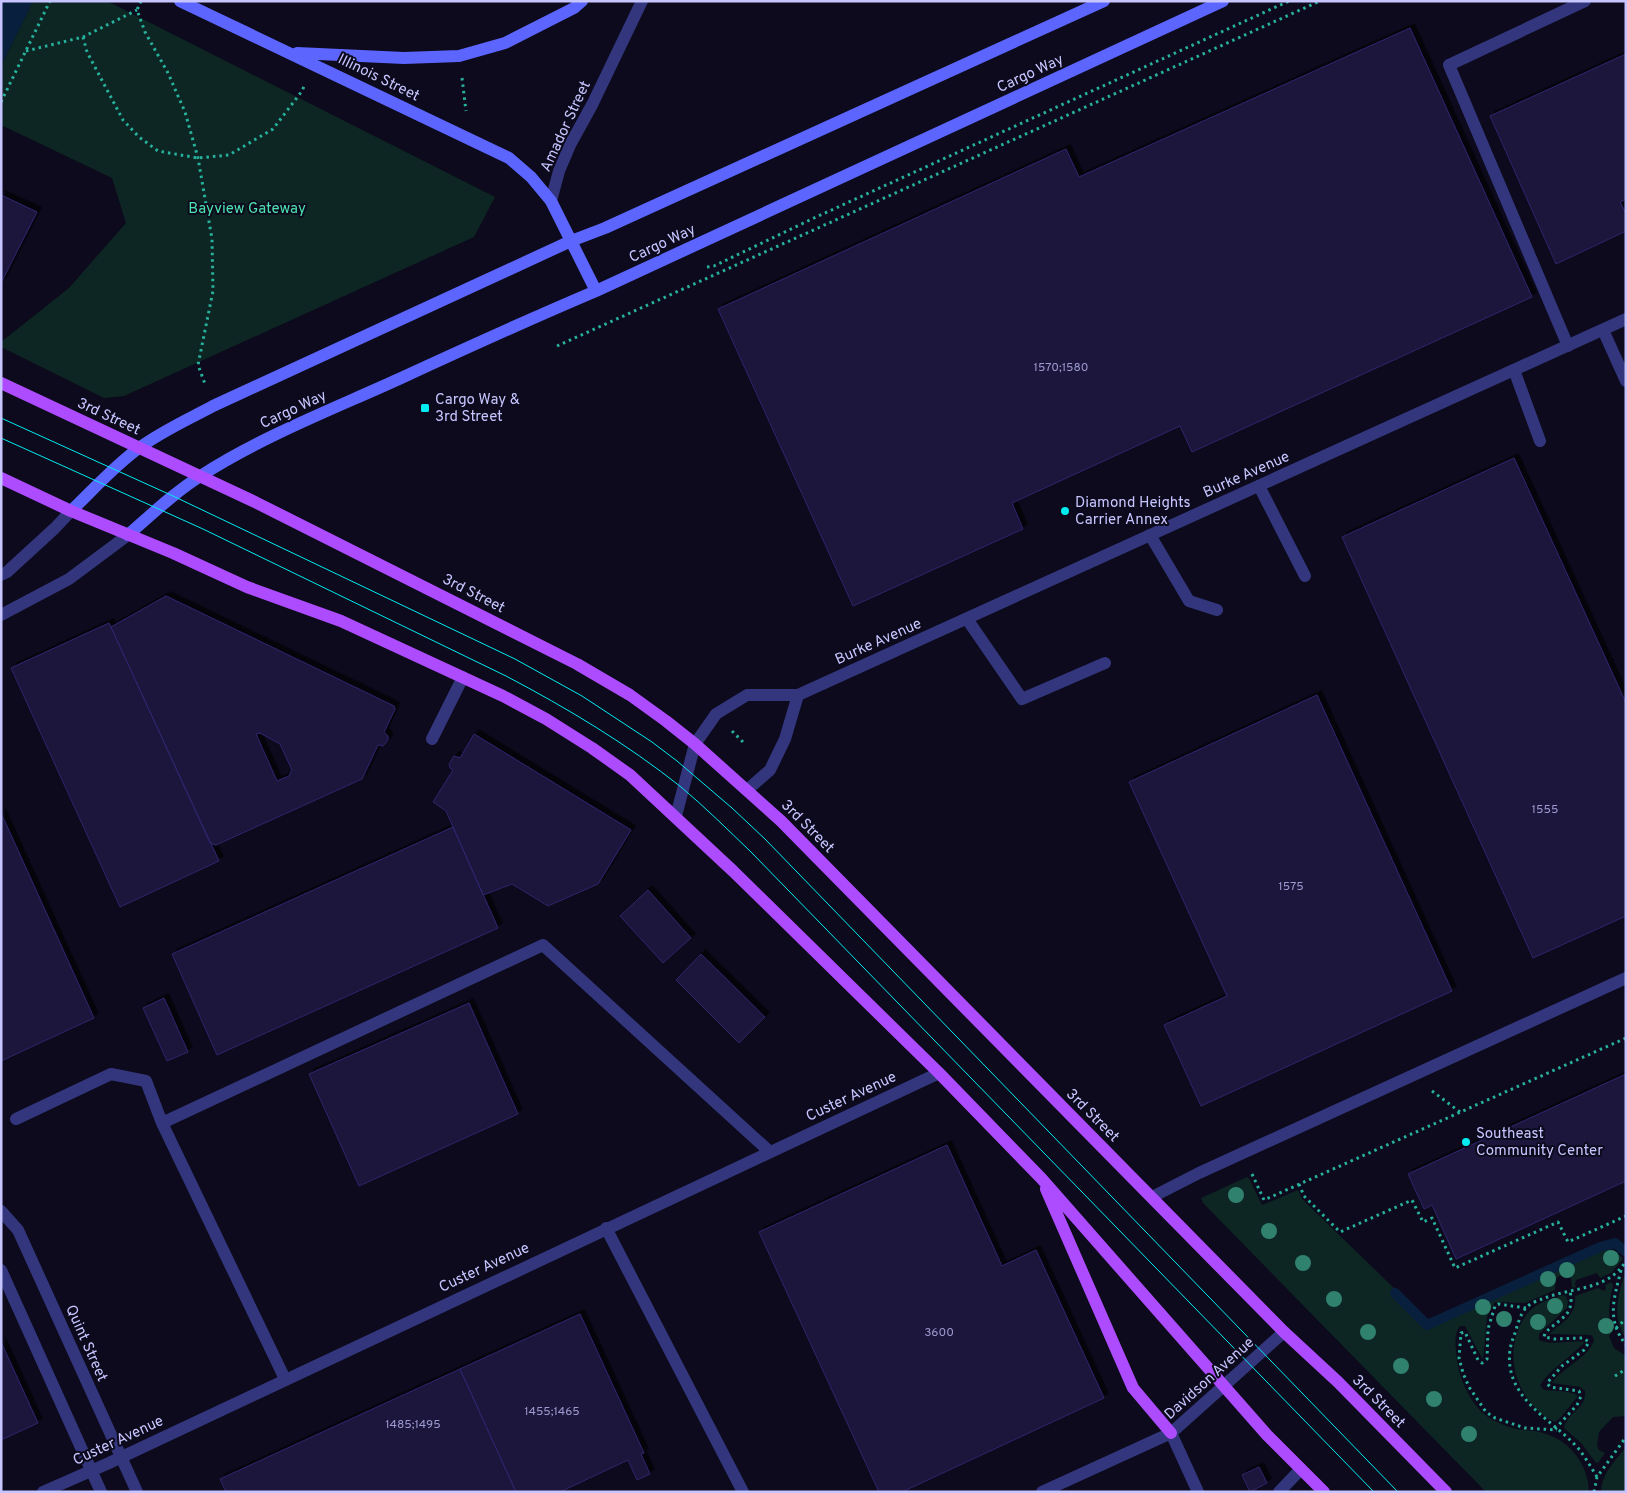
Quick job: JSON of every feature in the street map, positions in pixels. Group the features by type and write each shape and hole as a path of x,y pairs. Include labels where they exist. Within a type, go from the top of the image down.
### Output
{"main road":[{"name":"Illinois Street","path":"180,1 509,158 530,177 551,201"},
{"path":"287,52 404,58 459,56 505,43 574,8 582,1"},
{"path":"71,511 139,448 164,432 213,406 571,241 605,228 1104,1"},
{"name":"Cargo Way","path":"128,535 173,496 200,476 291,427 596,291 1223,1"},
{"path":"551,201 596,291"},
{"name":"3rd Street","path":"1,383 255,502 577,664 630,695 695,744 781,821 1284,1332 1338,1382 1446,1492"},
{"path":"1,478 71,511 247,587 341,620 463,677 538,715 592,748 630,775 676,816 939,1073 1041,1178 1267,1435 1324,1492"},
{"path":"1041,1178 1133,1388 1171,1433"}],"street":[{"name":"Amador Street","path":"551,201 559,171 571,143 592,105 642,1"},
{"path":"1568,346 1449,65 1585,1"},
{"name":"Burke Avenue","path":"676,816 695,744 716,714 747,695 798,695 1626,320"},
{"path":"1603,330 1626,381"},
{"path":"1514,370 1540,441"},
{"path":"1259,486 1305,576"},
{"path":"1,575 7,572 56,528 71,511"},
{"path":"1,615 69,580 128,535"},
{"path":"1150,535 1189,601 1217,610"},
{"path":"967,619 1022,699 1105,663"},
{"path":"432,739 463,677"},
{"path":"747,790 770,770 785,739 798,695"},
{"path":"162,1123 543,945 770,1152"},
{"path":"1152,1197 1199,1173 1626,978"},
{"name":"Custer Avenue","path":"44,1492 939,1073"},
{"path":"16,1119 111,1074 146,1081 162,1123 285,1379"},
{"name":"Quint Street","path":"1,1211 18,1230 137,1492"},
{"path":"606,1228 743,1492"},
{"path":"1,1270 101,1492"},
{"name":"Davidson Avenue","path":"1042,1492 1171,1433 1284,1332"},
{"path":"1171,1433 1198,1492"},
{"path":"1279,1492 1301,1469"}],"path":[{"path":"1,102 50,1"},
{"path":"26,51 83,37 137,10 142,1"},
{"path":"557,346 1320,1"},
{"path":"137,10 145,32 168,73 185,112 198,158 212,239 213,291 198,365 213,406"},
{"path":"83,37 87,52 123,120 139,137 158,151 198,158 229,155 273,129 302,91 314,64"},
{"path":"459,56 470,139"},
{"path":"732,731 745,744"},
{"path":"1251,1172 1264,1200 1626,1038"},
{"path":"1411,1076 1460,1112"},
{"path":"1299,1184 1304,1196 1340,1232 1412,1200 1423,1222 1432,1218 1455,1268 1558,1222 1568,1242 1626,1216"},
{"path":"1597,1477 1578,1449 1524,1399 1515,1384 1511,1372 1509,1359 1510,1345 1526,1308 1554,1294 1603,1283 1613,1278 1626,1261"},
{"path":"1621,1270 1613,1307 1616,1328 1626,1345"},
{"path":"1556,1430 1577,1405 1581,1396 1579,1391 1550,1387 1547,1383 1562,1366 1584,1350 1589,1342 1583,1338 1555,1339 1544,1337 1545,1333 1570,1310 1572,1305 1570,1291"},
{"path":"1526,1308 1498,1304 1495,1306 1488,1329 1487,1359 1482,1364 1478,1360 1466,1334 1462,1332 1459,1336 1459,1347 1463,1373 1479,1403 1494,1418 1525,1428 1556,1430"},
{"path":"1616,1328 1626,1319"},
{"path":"1615,1376 1626,1369"},
{"path":"1594,1492 1597,1477 1624,1443 1626,1437"}],"green space":[{"name":"Bayview Gateway","path":"33,1 107,1 495,197 474,237 124,396 104,398 1,347 1,342 69,288 126,223 112,178 1,125 1,66"},
{"path":"1247,1177 1262,1205 1298,1190 1302,1199 1396,1290 1393,1294 1427,1327 1593,1253 1602,1250 1613,1250 1616,1252 1623,1259 1611,1273 1600,1278 1597,1273 1576,1280 1576,1287 1572,1288 1571,1278 1563,1275 1556,1279 1555,1290 1525,1303 1495,1302 1487,1317 1483,1360 1465,1326 1460,1326 1456,1338 1460,1374 1466,1389 1479,1409 1487,1417 1504,1425 1542,1433 1563,1442 1582,1464 1586,1473 1589,1492 1486,1492 1203,1203 1201,1198"},
{"path":"1626,1271 1626,1338 1621,1331 1617,1305"},
{"path":"1611,1282 1613,1285 1609,1314 1613,1331 1609,1336 1614,1348 1626,1356 1626,1416 1613,1417 1599,1432 1597,1446 1599,1450 1605,1453 1596,1463 1582,1444 1564,1428 1569,1418 1583,1402 1585,1391 1580,1387 1552,1383 1562,1372 1588,1351 1594,1339 1591,1335 1549,1334 1568,1318 1574,1308 1575,1296 1598,1288 1604,1291 1606,1289 1605,1285"},
{"path":"1564,1295 1568,1302 1567,1308 1539,1334 1539,1340 1550,1343 1584,1343 1550,1373 1540,1385 1544,1390 1567,1392 1578,1396 1555,1422 1541,1413 1521,1389 1513,1359 1514,1343 1519,1328 1530,1310 1544,1302"},
{"path":"1626,1447 1626,1492 1601,1492 1606,1473"}],"water":[{"path":"1,1 33,1 1,66"}],"building":[{"path":"1410,28 1532,297 1192,452 1180,426 1012,503 1023,529 853,606 718,309 1066,149 1079,177"},
{"path":"1626,54 1626,199 1620,202 1626,214 1626,231 1556,264 1490,116"},
{"path":"1,195 37,212 1,283"},
{"path":"1514,458 1626,703 1626,916 1533,958 1342,537"},
{"path":"166,596 394,706 395,709 384,732 388,736 388,740 383,746 378,745 362,779 216,845 210,843 111,627","holes":["260,733 280,744 292,770 289,776 277,781 256,734"]},
{"path":"109,623 219,861 120,907 11,668"},
{"path":"1317,695 1452,991 1201,1106 1164,1025 1227,996 1129,782"},
{"path":"474,734 631,830 598,884 548,906 512,884 483,895 446,811 433,802 453,770 449,764 454,756 460,758"},
{"path":"1,813 94,1018 1,1061"},
{"path":"453,827 498,928 217,1055 172,954"},
{"path":"648,890 691,938 663,963 620,916"},
{"path":"701,954 765,1017 739,1043 676,980"},
{"path":"164,998 188,1052 167,1061 143,1008"},
{"path":"469,1003 518,1114 359,1186 309,1074"},
{"path":"1626,1074 1626,1181 1456,1259 1432,1205 1424,1209 1408,1174"},
{"path":"947,1145 1002,1266 1036,1250 1104,1398 902,1492 879,1492 759,1232"},
{"path":"580,1314 644,1453 641,1454 650,1474 637,1480 628,1460 560,1492 516,1492 460,1369"},
{"path":"1,1342 38,1423 1,1440"},
{"path":"460,1369 516,1492 226,1492 220,1479"},
{"path":"1259,1467 1267,1483 1250,1492 1242,1475"}],"waterway":[{"path":"1395,1293 1427,1325 1600,1247 1615,1243 1626,1252"}],"tram line":[{"path":"1,418 173,496 515,659 582,696 652,742 677,761 765,839 1398,1492"},
{"path":"1,438 203,529 506,676 596,727 681,787 751,852 1374,1492"}],"place":[{"name":"Cargo Way & 3rd Street","path":"425,408"},
{"name":"Diamond Heights Carrier Annex","path":"1065,511"},
{"name":"Southeast Community Center","path":"1466,1142"}]}
